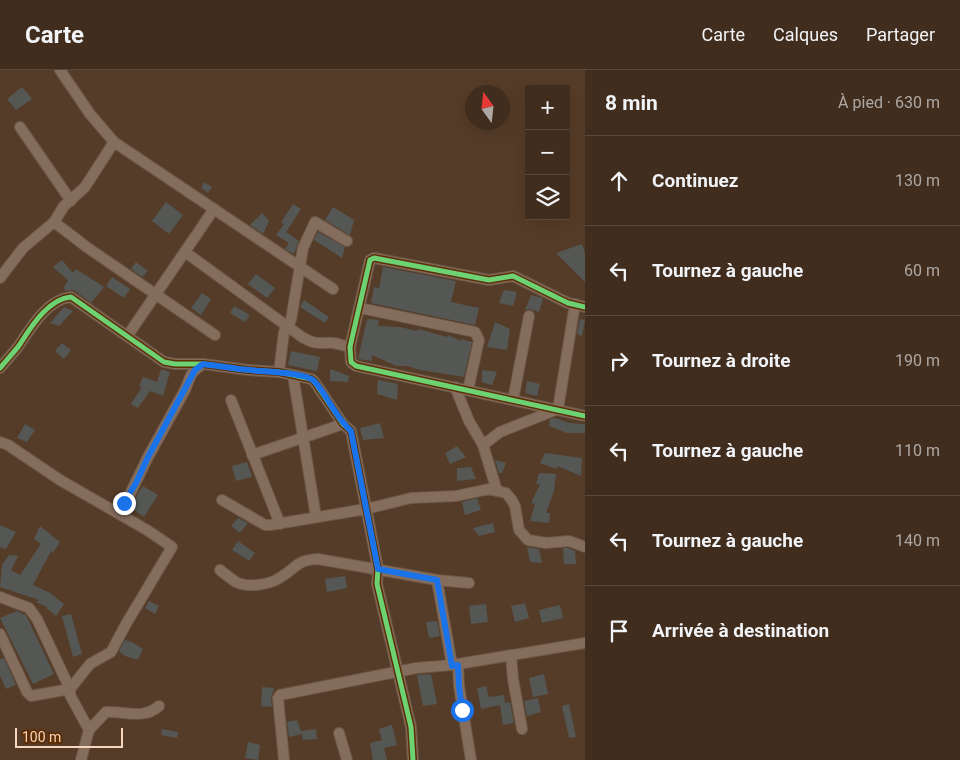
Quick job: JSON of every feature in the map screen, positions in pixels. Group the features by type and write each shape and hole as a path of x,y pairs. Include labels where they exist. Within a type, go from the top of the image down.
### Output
{"street":[{"path":"60,70 90,114 114,142 333,289"},
{"path":"20,127 71,201"},
{"path":"0,278 23,248 54,222 64,206 85,188 114,142"},
{"path":"128,335 214,210"},
{"path":"54,222 88,248 215,335"},
{"path":"278,372 284,332 291,320 303,248 315,222 347,241"},
{"path":"185,252 311,342 320,344 334,343 350,347"},
{"path":"558,409 580,306 568,303 513,276 489,280 374,258 370,260 350,347 351,362 356,366 585,416"},
{"path":"0,368 38,318 48,309 67,297 71,297 128,335 152,355 164,362 278,372 314,381 343,424 351,431 378,569 377,584 411,726 413,760"},
{"path":"360,308 475,332 479,340 468,390"},
{"path":"513,400 530,316"},
{"path":"113,510 128,498 191,375 203,364"},
{"path":"293,375 316,517"},
{"path":"455,388 469,421 483,446 496,491"},
{"path":"231,400 280,524"},
{"path":"483,446 500,432 558,409"},
{"path":"252,455 343,424"},
{"path":"0,442 8,444 60,480 147,530 172,547 126,624 118,643 111,652 90,664 70,688 31,696 27,692 0,634"},
{"path":"222,500 265,525 366,509 422,497 456,496 488,489 506,493 511,499 515,506 519,530 528,540 546,543 569,540 585,547"},
{"path":"220,570 236,582 253,585 268,583 280,578 302,561 310,560 378,569 437,580 469,583"},
{"path":"437,580 459,686 471,760"},
{"path":"0,597 29,608 37,619 70,688 70,695 89,730"},
{"path":"284,760 279,718 278,698 280,695 416,668 455,665 585,643"},
{"path":"511,655 522,729"},
{"path":"81,760 89,730 106,712 119,711 139,714 152,712 159,706"},
{"path":"338,733 347,760"}],"building":[{"path":"22,87 32,99 16,110 7,99"},
{"path":"204,182 212,187 208,193 201,188"},
{"path":"166,202 183,215 169,234 152,221"},
{"path":"293,204 301,209 286,232 299,241 294,254 285,249 289,243 276,235 284,224 281,222"},
{"path":"333,207 354,220 350,235 325,220"},
{"path":"262,213 269,221 263,234 250,225"},
{"path":"318,232 345,247 342,258 314,240"},
{"path":"582,244 585,253 585,282 556,253"},
{"path":"62,260 73,273 76,269 104,287 91,303 74,290 65,291 64,287 68,280 53,267"},
{"path":"136,262 148,271 142,277 131,269"},
{"path":"383,267 456,281 451,302 479,308 475,325 371,303 374,287 379,288"},
{"path":"256,274 275,288 267,298 248,284"},
{"path":"112,277 130,289 124,298 106,286"},
{"path":"504,290 517,292 513,306 499,303"},
{"path":"202,293 211,299 201,315 191,308"},
{"path":"531,295 543,298 539,312 530,309 525,310"},
{"path":"304,300 329,317 325,323 300,307"},
{"path":"234,306 250,315 245,322 230,313"},
{"path":"64,307 73,311 59,326 50,323"},
{"path":"367,319 379,320 378,326 400,327 417,331 418,329 447,337 448,335 461,341 461,339 472,342 464,377 407,366 396,366 372,355 372,361 358,359"},
{"path":"580,319 585,320 582,336 577,334"},
{"path":"495,322 510,329 507,350 487,347"},
{"path":"62,343 71,350 64,359 55,351"},
{"path":"291,351 320,357 317,371 288,365"},
{"path":"161,369 170,372 163,396 150,391 138,408 131,404 142,387 139,386 143,377 157,382"},
{"path":"330,369 349,376 348,382 330,381"},
{"path":"482,370 497,372 492,385 482,382"},
{"path":"378,380 398,384 397,400 377,394"},
{"path":"527,381 540,384 537,396 525,393"},
{"path":"555,418 569,423 585,424 585,433 567,433 549,426 550,419"},
{"path":"380,423 384,438 363,440 360,428"},
{"path":"25,424 35,430 27,442 17,438"},
{"path":"457,446 466,457 450,464 445,453"},
{"path":"545,453 582,458 581,476 557,466 557,469 540,463"},
{"path":"495,460 506,463 502,473 499,473"},
{"path":"247,462 252,477 236,481 232,466"},
{"path":"471,467 476,479 457,481 457,468"},
{"path":"539,473 556,474 554,491 546,513 550,513 549,523 530,521 535,504 531,503 540,484 536,484"},
{"path":"143,486 158,495 144,517 129,507"},
{"path":"477,498 481,510 465,515 462,502"},
{"path":"238,518 248,523 240,533 231,526"},
{"path":"493,523 495,532 479,536 473,528"},
{"path":"0,525 16,532 6,549 0,547"},
{"path":"40,526 60,542 53,553 51,551 33,585 50,593 64,604 56,616 47,607 36,602 39,600 0,587 2,565 9,555 18,556 11,570 20,575 41,544 34,539"},
{"path":"238,541 255,553 249,561 232,550"},
{"path":"527,547 539,549 542,563 530,562"},
{"path":"563,548 575,551 576,564 564,564"},
{"path":"345,576 347,588 327,592 325,579"},
{"path":"149,601 159,606 155,614 145,608"},
{"path":"525,603 529,618 515,622 511,606"},
{"path":"486,604 488,622 471,624 469,606"},
{"path":"560,605 563,618 542,623 539,610"},
{"path":"17,611 26,615 54,674 33,684 0,618"},
{"path":"71,614 82,654 73,657 62,616"},
{"path":"437,621 440,636 429,638 426,622"},
{"path":"125,640 143,649 138,660 125,656 119,651"},
{"path":"4,658 16,685 6,689 0,676 0,659"},
{"path":"431,674 437,704 423,706 417,675"},
{"path":"544,674 548,694 533,697 529,678"},
{"path":"486,686 489,697 504,695 505,703 510,702 514,723 503,725 500,705 481,709 477,688"},
{"path":"262,687 274,688 271,698 272,707 261,706"},
{"path":"538,698 541,712 527,716 524,701"},
{"path":"569,704 576,737 569,738 562,706"},
{"path":"297,720 302,734 289,737 287,722"},
{"path":"392,725 397,745 384,748 387,760 373,760 370,743 382,740 379,729"},
{"path":"162,729 178,732 177,738 161,735"},
{"path":"316,729 317,739 303,740 301,731"},
{"path":"248,742 260,745 258,760 245,758"}],"cycle path":[{"path":"585,307 568,303 513,276 489,280 374,258 370,260 350,347 351,362 356,366 585,416"},
{"path":"0,368 40,316 54,303 71,297 164,362 279,372 314,381 343,424 351,431 378,569 377,584 411,727 413,760"}],"route":[{"path":"124,503 185,390 191,375 203,364 278,372 311,379 323,392 343,424 351,431 378,569 437,580 452,666 458,665 462,710"}]}
